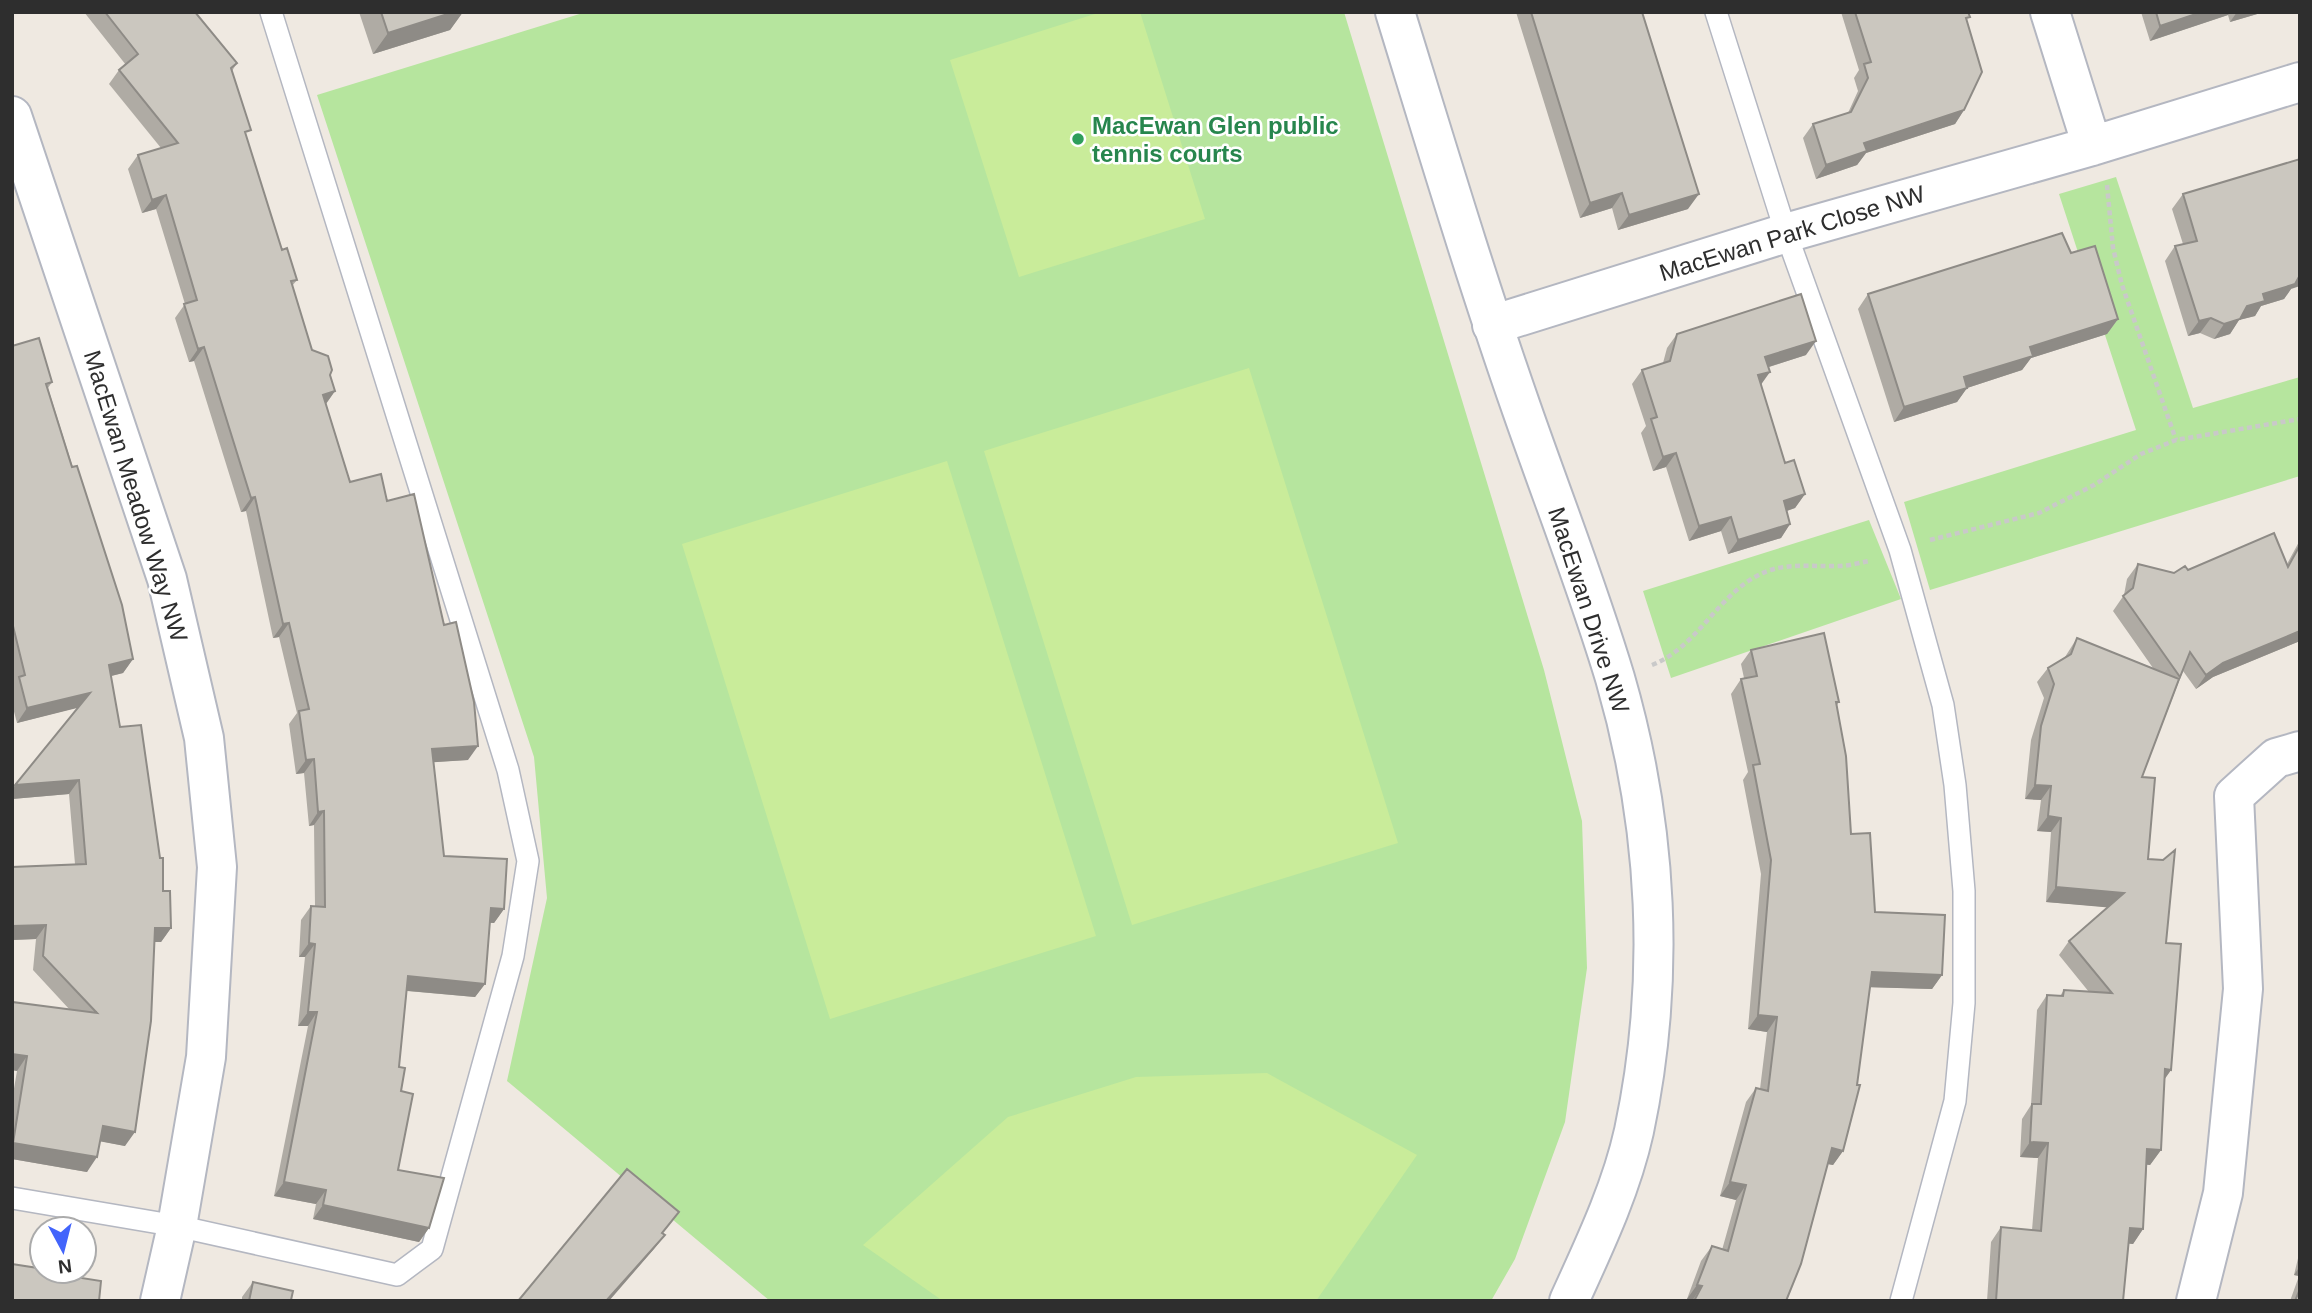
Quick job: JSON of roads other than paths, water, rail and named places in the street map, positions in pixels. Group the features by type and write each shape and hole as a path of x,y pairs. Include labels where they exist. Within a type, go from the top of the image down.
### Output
{"street":[{"name":"MacEwan Drive NW","path":"1395,12 1492,324 1615,679 1647,820 1656,934 1650,1032 1633,1133 1603,1228 1569,1301"},
{"path":"2050,12 2092,146"},
{"name":"MacEwan Park Close NW","path":"1492,324 1786,233 2092,146 2300,82"},
{"name":"MacEwan Meadow Way NW","path":"12,116 167,579 204,738 217,867 206,1057 177,1226 160,1301"},
{"path":"2196,1301 2223,1193 2243,989 2234,796 2276,758 2300,751"}],"lane":[{"path":"12,1198 177,1226 397,1275 432,1249 513,956 528,861 508,769 271,12"},
{"path":"1716,12 1786,233 1900,550 1943,705 1955,785 1964,891 1964,1003 1955,1101 1901,1301"}],"place":[{"name":"MacEwan Glen public tennis courts","path":"1078,139"}]}
